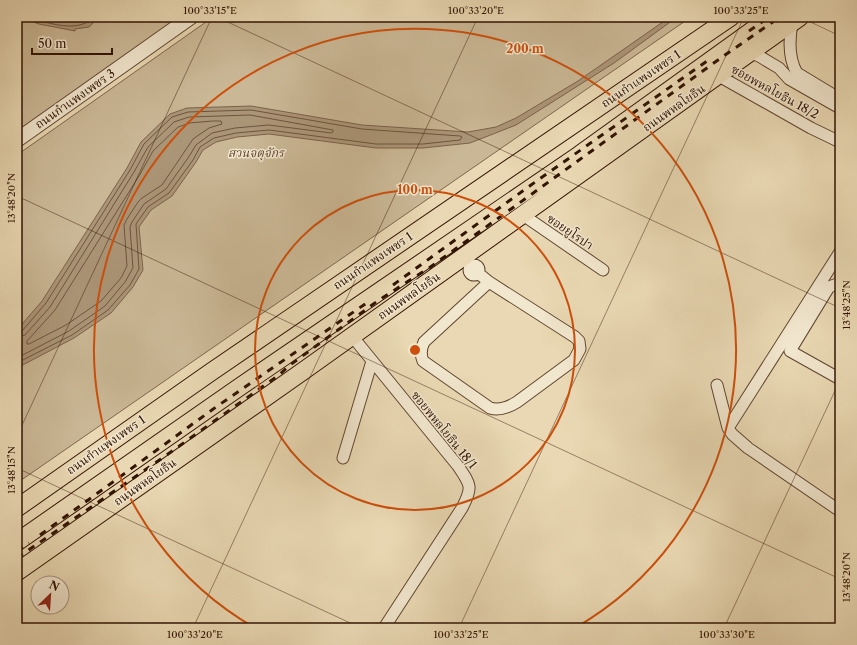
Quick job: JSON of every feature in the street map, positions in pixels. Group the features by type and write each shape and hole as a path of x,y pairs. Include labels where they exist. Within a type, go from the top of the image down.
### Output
{"main road":[{"name":"ถนนกำแพงเพชร 1","path":"17,508 211,372 731,17"},
{"name":"ถนนพหลโยธิน","path":"17,542 241,386 573,160 771,17"},
{"name":"ถนนพหลโยธิน","path":"17,572 352,336 471,266 523,215 796,20"},
{"path":"599,161 625,122"}],"street":[{"name":"ถนนกำแพงเพชร 3","path":"17,140 192,17"},
{"path":"796,20 790,36 792,61 797,73 840,99"},
{"path":"751,53 760,56 785,70 790,66 792,61"},
{"path":"779,68 789,79 840,108"},
{"name":"ซอยพหลโยธิน 18/2","path":"719,76 811,128 840,142"},
{"name":"ซอยยูโรปา","path":"523,215 603,270"},
{"path":"728,428 840,252"},
{"path":"471,266 489,282 574,337 579,342 580,349 574,360 517,402 510,406 495,409 490,408 423,361 421,354 424,342 489,282"},
{"path":"840,283 829,287 790,351 840,379"},
{"name":"ซอยพหลโยธิน 18/1","path":"352,336 458,466 468,480 470,489 462,508 384,628"},
{"path":"343,458 372,361"},
{"path":"717,385 728,428 732,434 748,448 840,511"}],"green space":[{"path":"17,17 188,17 17,136"},
{"name":"สวนจตุจักร","path":"213,17 691,17 17,483 17,155"}],"water":[{"path":"19,17 100,17 100,20 97,19 89,27 75,29 75,31 39,24"},
{"path":"670,17 677,17 614,63 516,125 470,143 423,148 376,148 269,134 237,137 216,142 203,150 172,196 151,210 139,227 143,270 133,287 111,313 74,338 17,368 17,330 42,301 127,168 141,142 170,114 187,108 251,106 362,125 468,132 496,127 516,118 578,81"}],"railway":[{"path":"749,31 769,17"},
{"path":"17,558 161,459 279,375 290,365 379,300 429,268 780,17"},
{"path":"393,285 531,185 707,61"},
{"path":"40,535 216,407 368,302"},
{"path":"17,551 29,543"}]}
